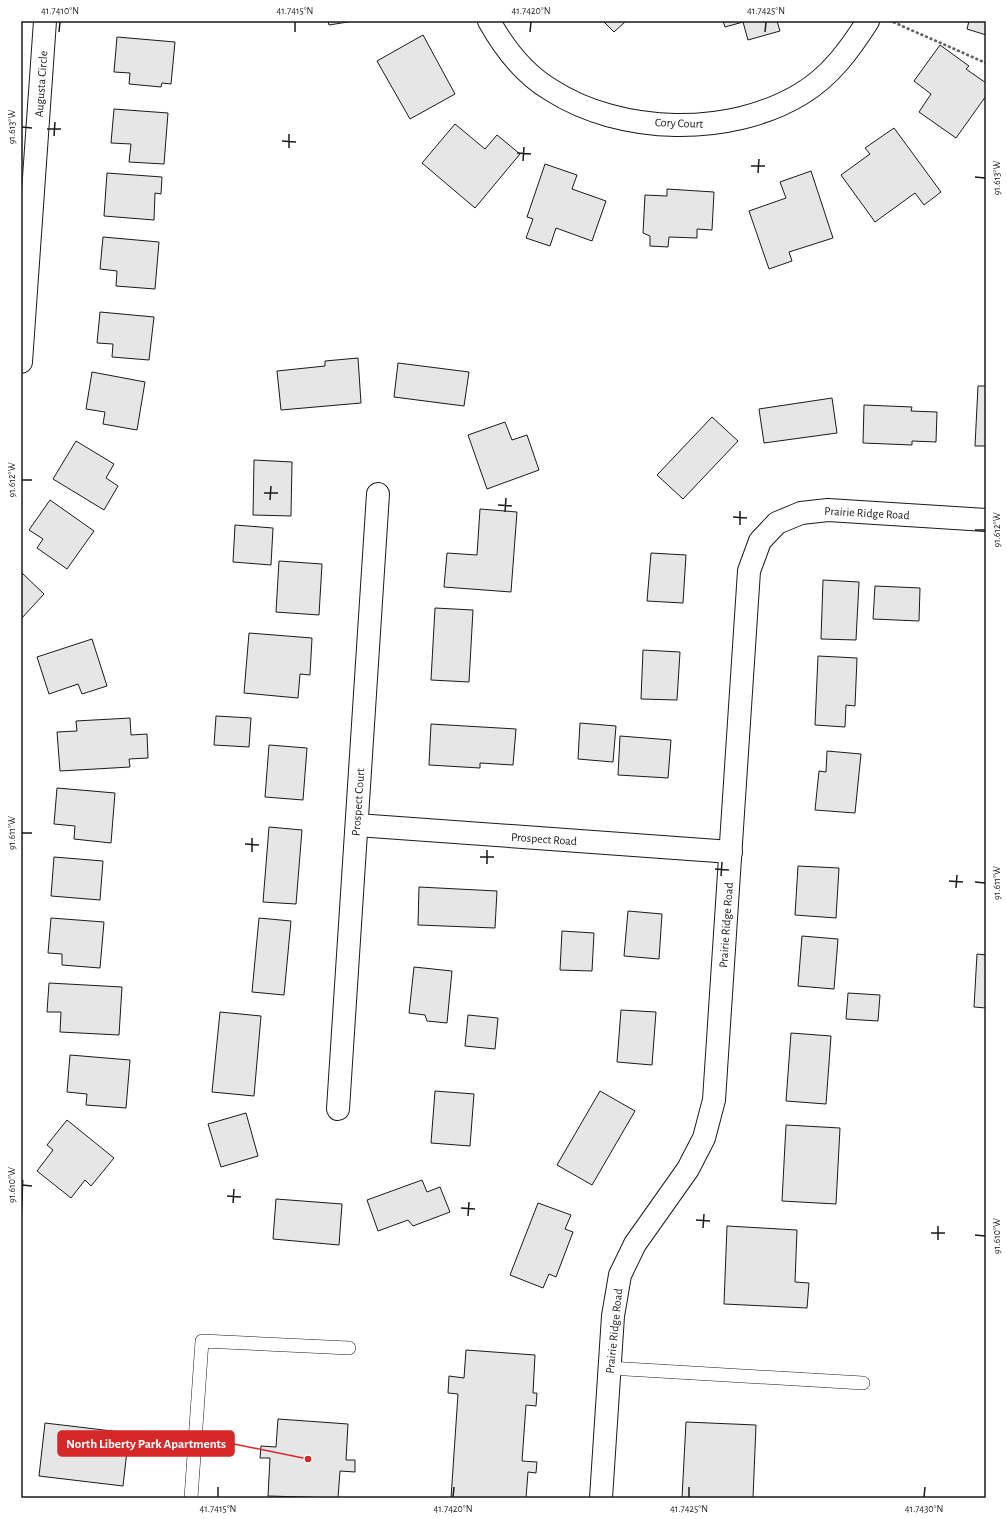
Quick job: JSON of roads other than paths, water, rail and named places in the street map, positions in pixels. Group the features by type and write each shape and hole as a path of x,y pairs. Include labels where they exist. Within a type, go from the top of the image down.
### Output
{"street":[{"name":"Augusta Circle","path":"21,362 45,21"},
{"name":"Cory Court","path":"489,21 499,40 520,65 550,90 584,108 621,119 698,125 731,122 768,111 802,94 828,73 851,49 868,21"},
{"name":"Prospect Court","path":"338,1109 378,494"},
{"name":"Prairie Ridge Road","path":"601,1498 612,1316 620,1275 635,1244 691,1163 704,1138 714,1100 749,571 760,541 777,523 800,513 828,510 986,520"},
{"name":"Prospect Road","path":"357,825 731,852"}],"lane":[{"path":"191,1498 202,1341 349,1348"},
{"path":"609,1368 863,1383"}],"place":[{"name":"North Liberty Park Apartments","path":"308,1459"}]}
